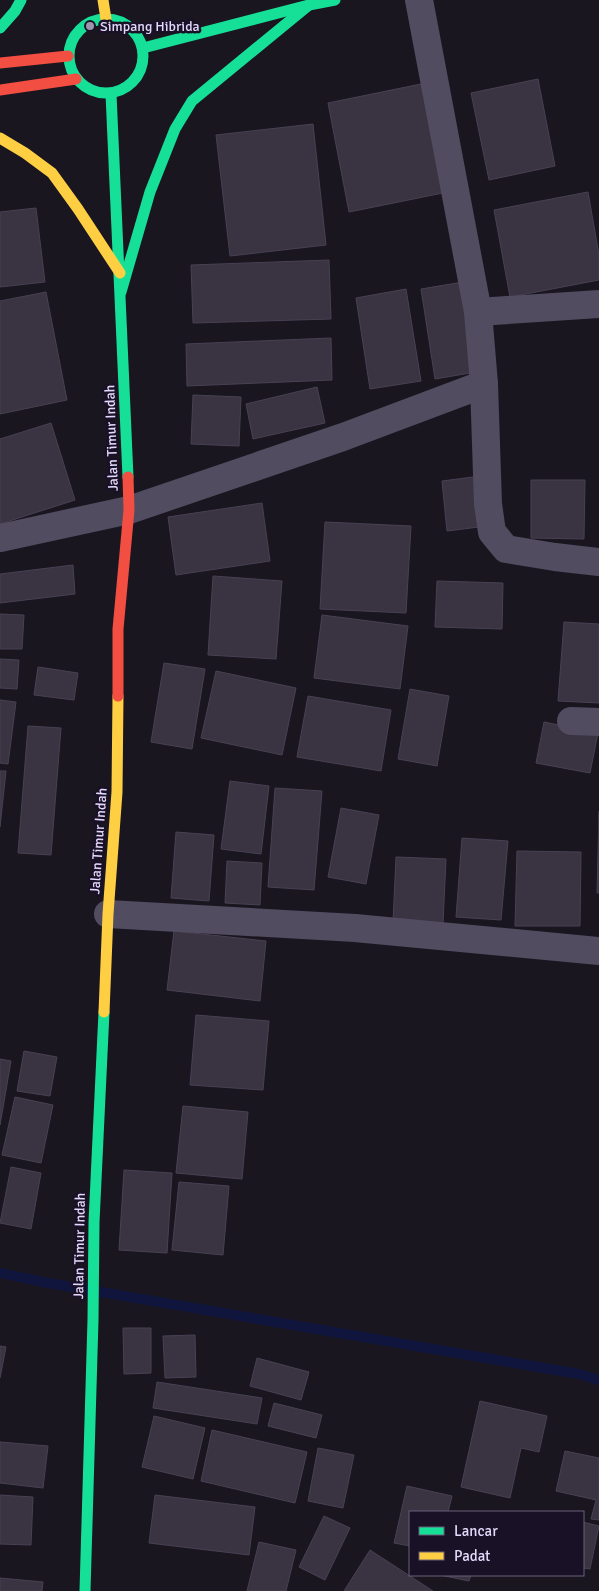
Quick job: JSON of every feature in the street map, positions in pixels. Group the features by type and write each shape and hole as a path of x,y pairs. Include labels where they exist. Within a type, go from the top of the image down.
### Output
{"street":[{"path":"0,28 15,11 21,0"},
{"path":"103,0 106,19"},
{"path":"142,48 335,0"},
{"path":"419,0 478,312 484,384 488,504 492,532 506,549 599,562"},
{"path":"280,3 296,9"},
{"path":"120,292 150,192 175,129 192,101 309,5"},
{"path":"106,19 119,21 130,27 138,36 142,48 143,63 137,78 125,88 111,94 101,94 83,86 76,79 70,68 68,56 76,34 84,26 95,20 106,19"},
{"path":"0,63 68,56"},
{"path":"0,90 76,79"},
{"name":"Jalan Timur Indah","path":"85,1591 94,1222 108,914 116,792 118,629 129,510 111,94"},
{"path":"0,138 25,153 52,173 120,274"},
{"path":"478,312 599,304"},
{"path":"0,538 129,510 343,437 484,384"},
{"path":"571,720 599,722"},
{"path":"108,914 355,928 599,951"}],"building":[{"path":"538,79 555,166 489,180 471,93"},
{"path":"421,84 443,193 349,212 328,103"},
{"path":"313,124 326,245 230,256 216,135"},
{"path":"588,192 599,255 599,280 510,297 494,210"},
{"path":"36,208 45,282 0,287 0,212"},
{"path":"329,260 331,319 193,323 191,265"},
{"path":"463,282 476,372 435,379 421,289"},
{"path":"406,289 421,381 370,389 356,298"},
{"path":"46,292 67,400 0,414 0,301"},
{"path":"331,338 332,380 187,386 186,344"},
{"path":"317,387 325,423 253,439 246,404"},
{"path":"193,395 241,397 239,446 191,444"},
{"path":"51,423 75,500 0,524 0,439"},
{"path":"481,476 487,526 447,531 442,481"},
{"path":"531,480 585,480 584,539 531,538"},
{"path":"262,503 270,561 176,575 168,517"},
{"path":"325,522 411,526 406,613 320,609"},
{"path":"73,565 75,594 0,603 0,574"},
{"path":"213,576 282,581 276,659 208,655"},
{"path":"437,581 503,583 502,629 435,627"},
{"path":"0,614 24,615 22,649 0,649"},
{"path":"322,615 408,626 400,689 314,678"},
{"path":"564,622 599,624 599,703 558,701"},
{"path":"0,659 19,660 17,689 0,688"},
{"path":"164,663 205,669 192,749 151,742"},
{"path":"38,667 78,673 74,700 34,695"},
{"path":"216,671 296,688 282,755 201,738"},
{"path":"410,689 449,696 437,766 398,759"},
{"path":"308,696 391,710 381,771 297,757"},
{"path":"0,700 16,702 8,764 0,763"},
{"path":"544,722 598,733 590,773 536,763"},
{"path":"28,726 61,728 51,855 18,853"},
{"path":"0,771 6,771 0,827"},
{"path":"230,781 269,786 261,854 221,849"},
{"path":"275,788 322,791 314,890 268,887"},
{"path":"341,808 379,815 366,884 328,877"},
{"path":"599,811 599,893 597,893"},
{"path":"176,832 214,835 209,901 171,898"},
{"path":"462,838 508,841 501,920 456,917"},
{"path":"517,851 581,852 580,926 515,926"},
{"path":"396,857 446,859 443,924 393,922"},
{"path":"227,861 262,863 260,905 225,903"},
{"path":"174,931 266,941 260,1001 167,990"},
{"path":"196,1015 269,1021 263,1090 190,1085"},
{"path":"24,1051 57,1057 50,1096 17,1091"},
{"path":"0,1059 11,1061 0,1125"},
{"path":"15,1097 53,1105 41,1163 2,1155"},
{"path":"183,1106 248,1112 242,1179 176,1173"},
{"path":"11,1167 41,1173 31,1229 0,1223"},
{"path":"124,1170 172,1173 167,1253 119,1250"},
{"path":"179,1182 229,1186 223,1255 172,1250"},
{"path":"123,1328 151,1328 151,1373 124,1374"},
{"path":"195,1335 196,1377 165,1378 163,1336"},
{"path":"0,1346 6,1347 0,1378"},
{"path":"257,1358 309,1372 301,1400 250,1386"},
{"path":"157,1382 262,1398 257,1424 153,1408"},
{"path":"480,1401 547,1416 539,1452 521,1448 510,1498 461,1487"},
{"path":"274,1403 322,1415 316,1438 268,1426"},
{"path":"154,1416 205,1428 193,1479 142,1467"},
{"path":"212,1430 307,1452 295,1503 201,1481"},
{"path":"0,1442 48,1446 43,1488 0,1483"},
{"path":"318,1448 354,1455 343,1508 308,1501"},
{"path":"565,1451 599,1458 599,1520 591,1519 596,1500 556,1491"},
{"path":"407,1486 452,1496 448,1511 409,1511 409,1546 394,1543"},
{"path":"0,1495 33,1497 31,1545 0,1544"},
{"path":"155,1495 255,1507 249,1555 149,1543"},
{"path":"324,1516 350,1528 325,1580 299,1567"},
{"path":"584,1522 599,1526 590,1569 584,1568"},
{"path":"259,1542 296,1550 286,1591 247,1591"},
{"path":"370,1550 433,1591 344,1591"},
{"path":"445,1576 471,1576 469,1581"},
{"path":"0,1578 43,1582 42,1591 0,1591"}],"waterway":[{"path":"0,1273 48,1283 579,1374 599,1380"}],"traffic: fast":[{"path":"0,28 15,11 21,0"},
{"path":"143,48 335,0"},
{"path":"121,292 150,192 175,129 192,101 309,5"},
{"path":"106,19 127,25 137,35 143,56 137,77 127,87 106,93 85,87 75,77 69,56 75,35 85,25 106,19"},
{"path":"111,94 128,477"},
{"path":"85,1591 94,1222 104,1012"}],"traffic: slow":[{"path":"103,0 106,19"},
{"path":"0,138 25,153 52,173 120,273"},
{"path":"104,1012 108,914 117,792 118,696"}],"traffic: jam":[{"path":"0,63 68,56"},
{"path":"0,90 76,79"},
{"path":"118,696 118,629 129,510 128,477"}],"place":[{"name":"Simpang Hibrida","path":"90,26"}]}
